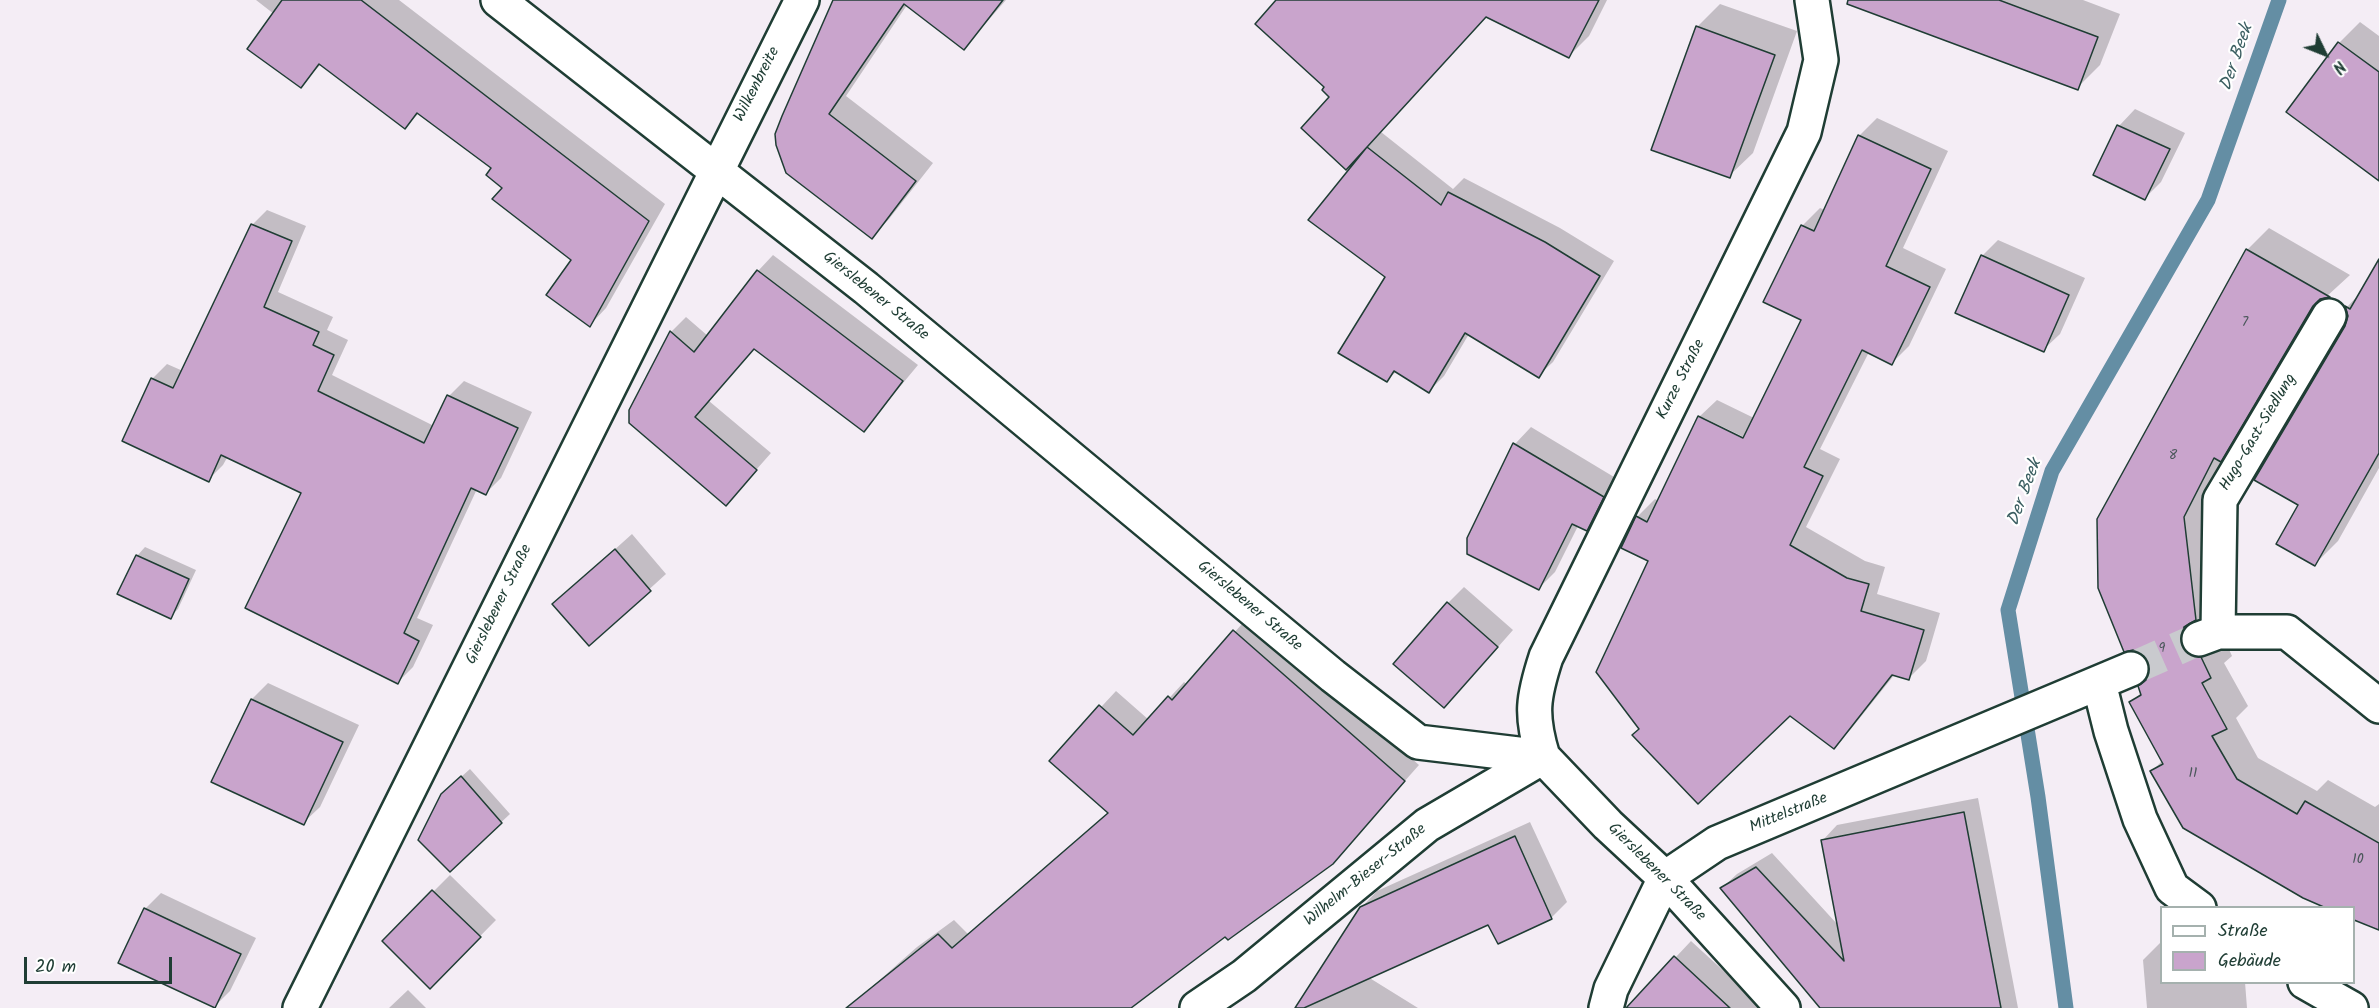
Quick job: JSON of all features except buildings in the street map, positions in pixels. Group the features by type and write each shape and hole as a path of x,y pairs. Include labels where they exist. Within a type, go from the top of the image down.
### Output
{"street":[{"name":"Gierslebener Straße","path":"498,0 866,288 1333,676 1418,742 1543,757 1608,825 1665,878 1783,1008"},
{"name":"Wilkenbreite","path":"715,170 802,0"},
{"name":"Kurze Straße","path":"1543,757 1534,726 1535,691 1546,657 1804,132 1821,60 1812,0"},
{"name":"Gierslebener Straße","path":"300,1008 715,170"},
{"name":"Hugo-Gast-Siedlung","path":"2329,316 2220,500 2208,635 2286,632 2379,706"},
{"path":"2131,669 2099,683 2111,731 2140,819 2172,888 2196,906"},
{"name":"Mittelstraße","path":"1665,878 1717,843 2099,683"},
{"name":"Wilhelm-Bieser-Straße","path":"1197,1008 1244,976 1427,825 1543,757"},
{"path":"1606,1008 1611,989 1665,878"},
{"path":"1241,1008 1244,976"},
{"path":"2309,984 2351,1008"}],"waterway":[{"name":"Der Beek","path":"2066,1008 2038,797 2008,610 2052,471 2208,200 2279,0"}],"tunnel":[{"path":"2131,669 2199,639"}]}
